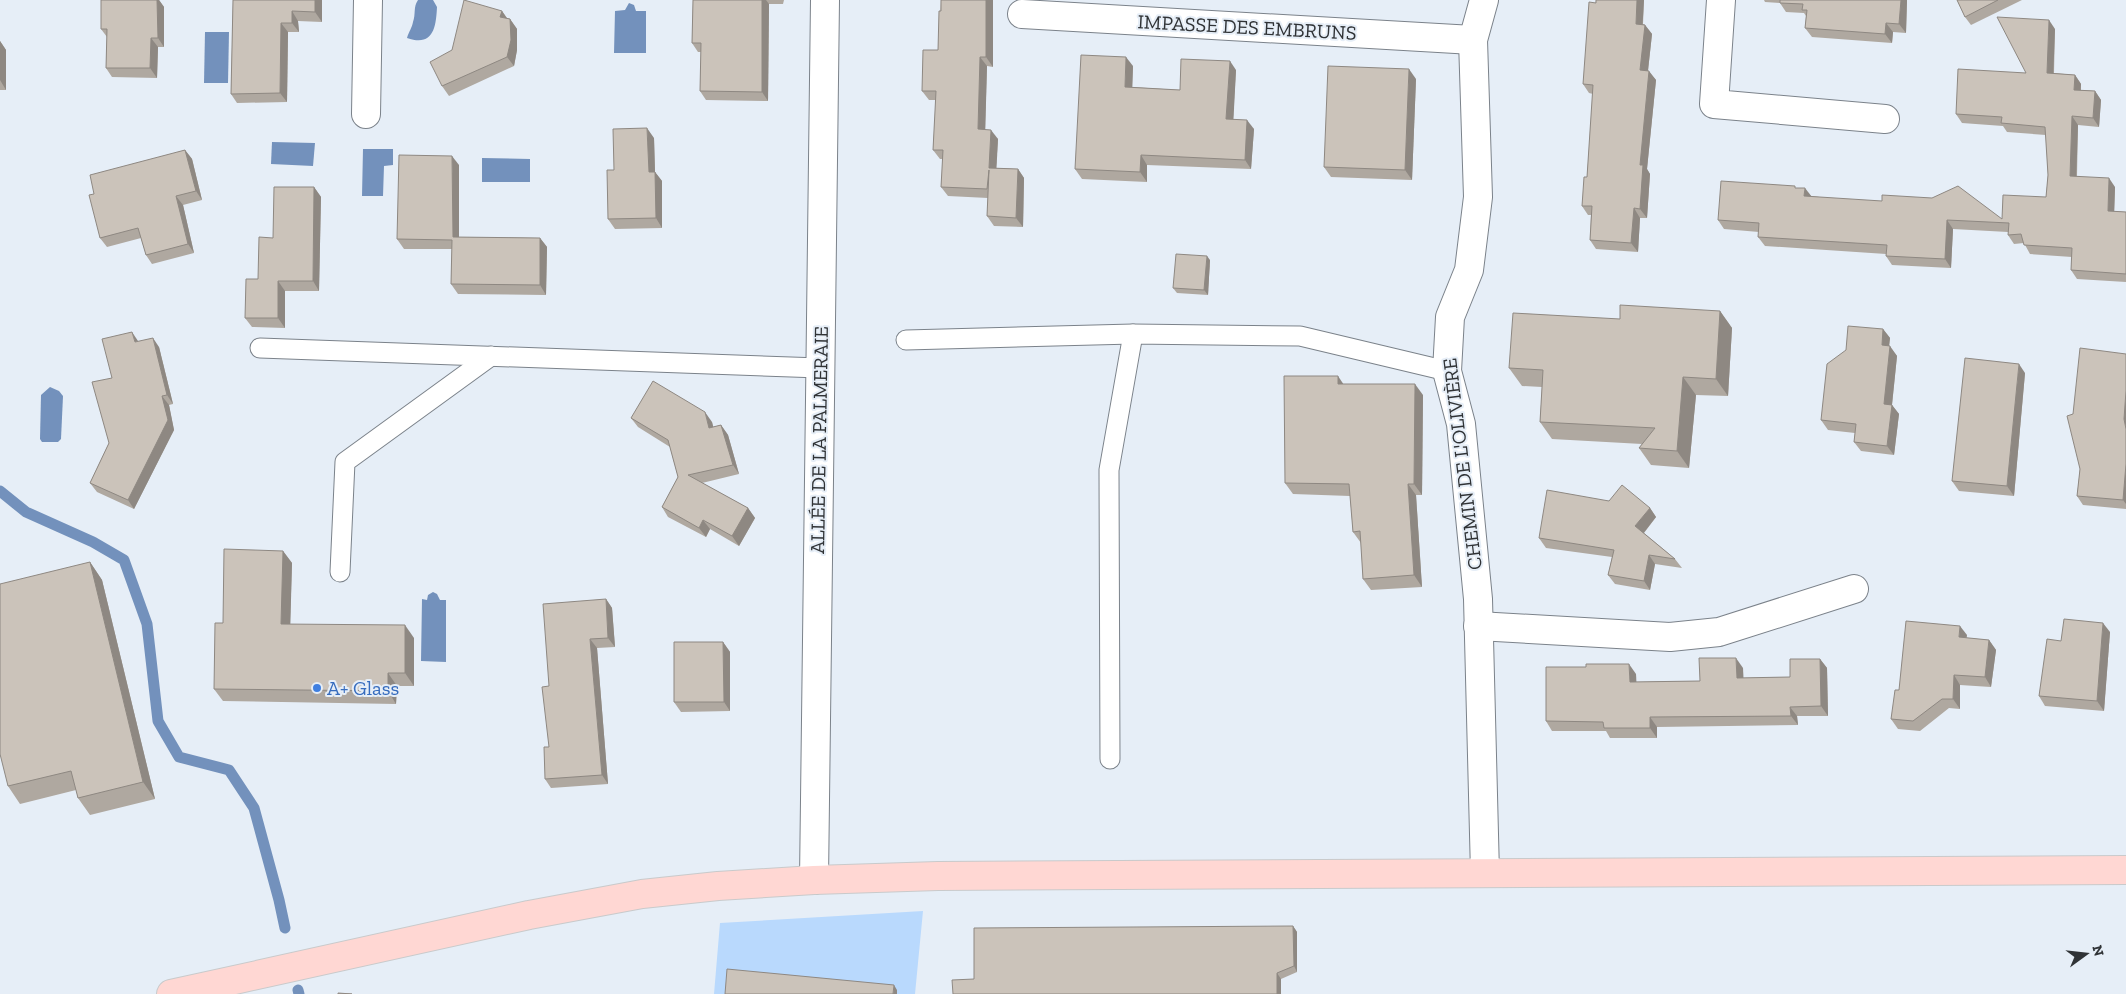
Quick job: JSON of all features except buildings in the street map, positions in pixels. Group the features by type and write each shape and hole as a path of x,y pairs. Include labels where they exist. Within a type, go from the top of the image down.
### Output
{"main road":[{"path":"171,994 529,915 642,894 718,886 814,880 948,876 2126,870"}],"street":[{"path":"366,114 368,0"},
{"name":"ALLÉE DE LA PALMERAIE","path":"814,880 825,0"},
{"name":"CHEMIN DE L'OLIVIÈRE","path":"1484,0 1473,40 1478,197 1469,270 1450,317 1447,371 1460,424 1478,599 1485,873"},
{"path":"1721,0 1714,104 1885,119"},
{"name":"IMPASSE DES EMBRUNS","path":"1022,14 1473,40"},
{"path":"1478,626 1670,637 1697,636 1719,632 1854,590"}],"lane":[{"path":"906,340 1133,334 1300,336 1447,371"},
{"path":"1110,759 1109,470 1133,334"},
{"path":"260,348 820,368"},
{"path":"340,572 345,462 491,356"}],"shaded area":[{"path":"418,0 433,0 437,7 434,28 428,38 423,40 407,38 413,24"},
{"path":"629,3 634,5 636,11 646,11 646,53 614,53 615,11 625,10"},
{"path":"205,32 229,32 228,83 204,83"},
{"path":"272,142 315,143 313,166 271,164"},
{"path":"363,149 393,149 393,165 384,166 383,196 362,196"},
{"path":"482,158 530,159 530,182 482,182"},
{"path":"50,387 59,391 63,396 61,439 58,442 42,442 40,439 41,395"},
{"path":"433,592 437,594 440,600 446,600 446,662 421,661 422,599 427,600 428,595"},
{"path":"923,911 915,994 897,994 897,990 731,974 729,994 714,994 720,923"}],"waterway":[{"path":"0,491 26,512 93,542 124,560 147,624 158,721 179,757 229,770 254,808 285,928"},
{"path":"298,990 299,994"}],"place":[{"name":"A+ Glass","path":"317,688"}]}
